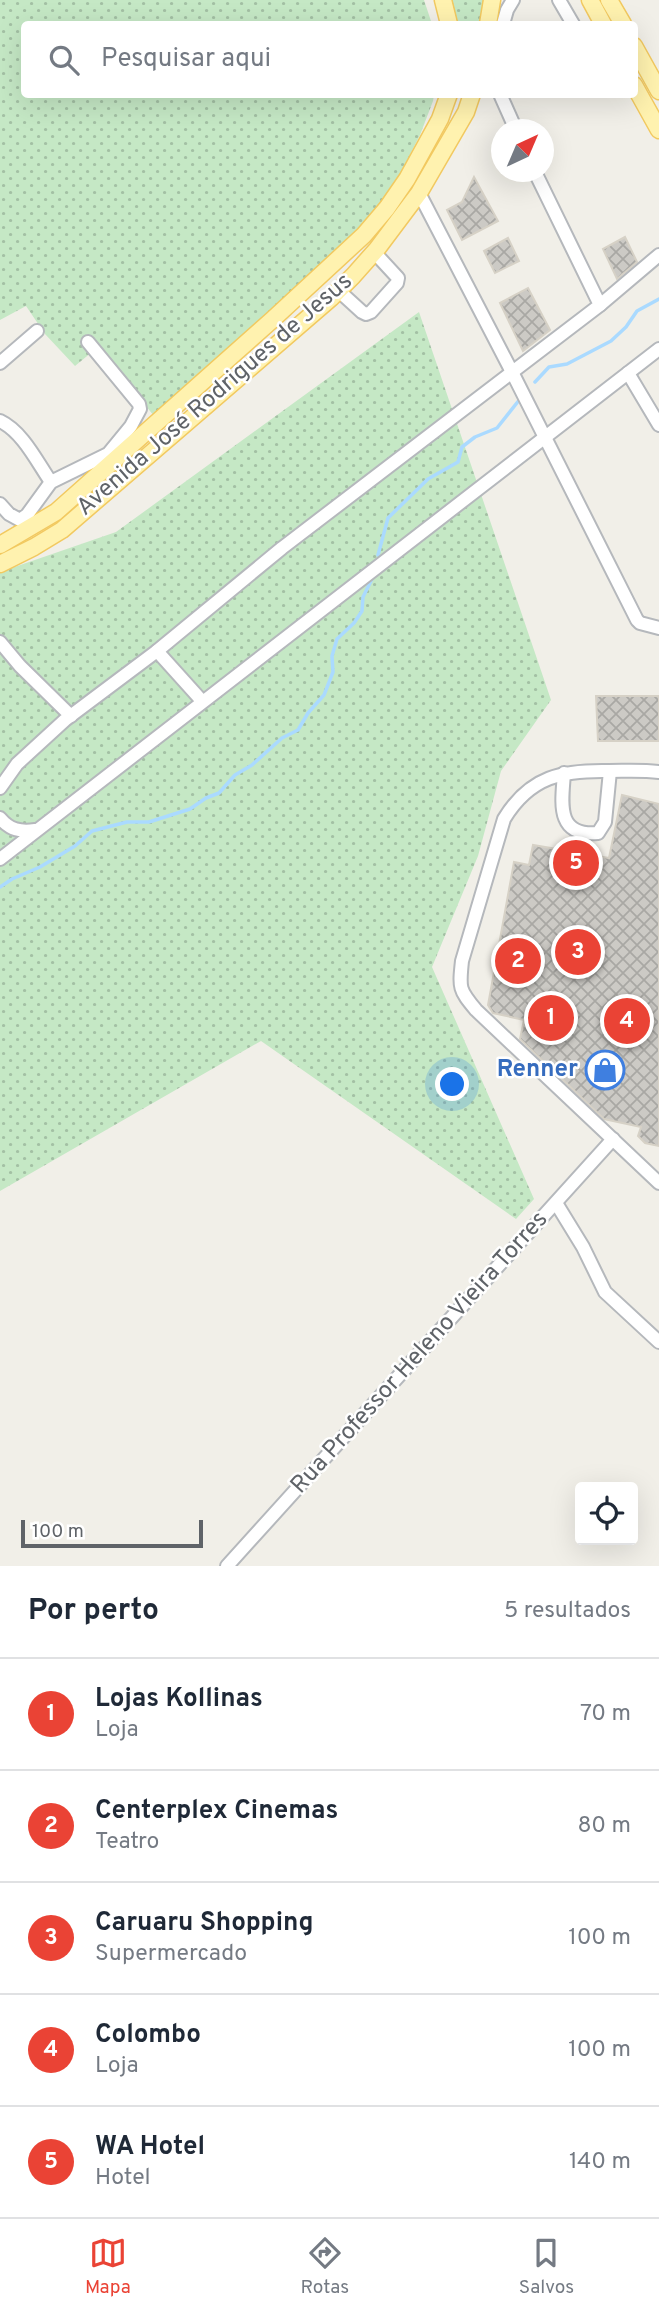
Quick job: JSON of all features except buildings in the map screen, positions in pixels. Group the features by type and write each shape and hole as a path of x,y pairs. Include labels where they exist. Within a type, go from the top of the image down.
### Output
{"main road":[{"path":"443,0 448,21"},
{"path":"488,21 492,0"},
{"path":"590,0 601,21"},
{"path":"609,0 621,21"},
{"path":"638,52 659,90"},
{"path":"638,91 659,130"},
{"name":"Avenida José Rodrigues de Jesus","path":"0,545 56,512 111,457 272,320 364,235 407,179 440,119 448,98"},
{"name":"Avenida José Rodrigues de Jesus","path":"0,564 62,530 339,290 374,252 419,193 466,112 471,98"}],"street":[{"path":"504,21 513,0"},
{"path":"559,0 571,21"},
{"path":"502,98 511,119"},
{"path":"540,182 600,305"},
{"path":"419,193 637,620 640,624 659,628"},
{"path":"339,290 362,312 371,312 397,283 398,278 374,252"},
{"path":"0,788 17,764 71,716 157,651 282,548 600,305 659,255"},
{"path":"0,363 37,331"},
{"path":"0,504 9,514 20,520 27,515 51,482 111,457 131,426 140,409 139,404 88,342"},
{"path":"0,859 659,349"},
{"path":"628,373 659,425"},
{"path":"0,421 10,426 51,482"},
{"path":"0,642 20,666 71,716"},
{"path":"157,651 202,701"},
{"path":"659,772 583,770 564,773 536,784 513,804 504,818 462,961 461,992 476,1010 659,1183"},
{"path":"564,773 562,814 566,822 579,831 598,833 605,822 610,771"},
{"path":"0,818 22,832 35,831"},
{"name":"Rua Professor Heleno Vieira Torres","path":"228,1566 613,1139"},
{"path":"556,1203 583,1247 605,1292 659,1342"}],"green space":[{"path":"0,0 424,0 431,21 21,21 21,98 434,98 420,135 393,188 357,234 154,416 98,347 75,366 45,334 26,306 0,320"},
{"path":"443,0 496,0 492,21 448,21"},
{"path":"419,312 551,700 501,771 478,856 432,967 534,1199 516,1219 261,1041 0,1191 0,572 116,532"}],"waterway":[{"path":"535,382 549,367 567,364 611,341 626,327 637,311 659,299"},
{"path":"378,555 388,518 428,479 458,462 462,447 475,437 497,428 520,399"},
{"path":"0,887 75,846 92,831 127,822 149,822 190,809 219,793 235,775 252,765 282,738 298,730 308,713 324,695 333,672 332,656 337,639 362,611 363,597 373,577"}],"place":[{"name":"WA Hotel","path":"576,863"},
{"name":"Caruaru Shopping","path":"578,952"},
{"name":"Centerplex Cinemas","path":"518,961"},
{"name":"Lojas Kollinas","path":"551,1018"},
{"name":"Colombo","path":"627,1021"},
{"name":"Renner","path":"605,1070"}]}
